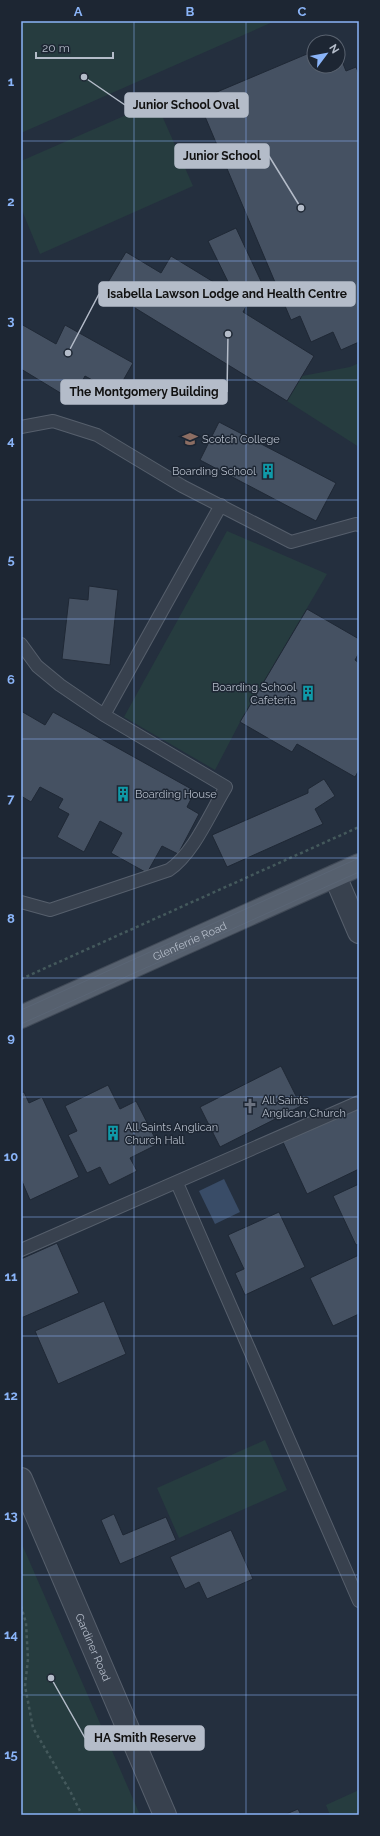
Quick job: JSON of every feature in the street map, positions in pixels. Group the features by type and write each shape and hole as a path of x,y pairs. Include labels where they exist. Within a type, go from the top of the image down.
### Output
{"main road":[{"name":"Glenferrie Road","path":"21,1017 359,865"}],"street":[{"path":"335,876 359,932"},
{"name":"Gardiner Road","path":"21,1478 165,1815"}],"lane":[{"path":"21,427 53,421 97,435 182,486 291,542 356,524 359,525"},
{"path":"104,715 221,506"},
{"path":"21,644 37,666 54,681 104,715 226,787 188,851 180,862 169,870 50,910 21,902"},
{"path":"21,1250 359,1102"},
{"path":"177,1182 359,1601"}],"path":[{"path":"21,979 359,828"},
{"path":"21,1606 26,1623 28,1659 25,1686 33,1728 70,1791 82,1815"}],"green space":[{"path":"21,21 275,21 21,133"},
{"path":"156,102 193,186 40,254 21,208 21,161"},
{"path":"359,363 359,447 287,401 302,376 350,367"},
{"path":"227,531 327,574 240,722 215,770 124,717"},
{"path":"265,1440 287,1490 179,1538 157,1488"},
{"path":"21,1542 140,1815 21,1815"},
{"path":"359,1790 359,1815 330,1815 326,1805"}],"water":[{"path":"224,1179 240,1212 215,1224 199,1191"}],"building":[{"path":"306,54 306,74 346,74 346,71 356,67 359,74 359,342 341,350 333,332 311,342 300,316 291,320 198,100"},
{"path":"236,228 267,294 248,303 234,294 208,241"},
{"path":"126,252 161,273 171,256 248,303 243,312 314,356 287,401 104,289"},
{"path":"21,324 56,344 65,325 133,363 116,393 85,376 72,400 21,369"},
{"name":"Boarding School","path":"219,422 336,483 316,521 200,460"},
{"path":"89,586 118,590 110,665 62,659 69,598 88,600"},
{"name":"Boarding School Cafeteria","path":"307,609 359,639 359,653 355,660 359,663 359,770 355,777 297,744 292,752 240,722"},
{"name":"Boarding House","path":"21,711 45,725 53,712 195,791 187,807 199,814 178,854 162,846 147,873 111,853 122,833 100,821 84,852 57,837 69,814 58,808 63,799 40,787 31,802 21,796"},
{"path":"324,779 335,796 315,809 323,824 227,867 212,835 308,793 308,789"},
{"name":"All Saints Anglican Church","path":"281,1066 301,1106 220,1147 200,1107"},
{"name":"All Saints Anglican Church Hall","path":"108,1085 120,1109 136,1101 158,1144 130,1158 137,1171 109,1185 100,1167 87,1173 68,1135 77,1131 65,1106"},
{"path":"24,1092 29,1103 42,1097 79,1177 30,1200 21,1179 21,1093"},
{"path":"359,1105 359,1169 307,1194 282,1140"},
{"path":"359,1184 359,1244 356,1245 333,1196"},
{"path":"279,1212 305,1267 245,1295 235,1273 244,1269 228,1235"},
{"path":"57,1243 79,1293 21,1318 21,1259"},
{"path":"359,1255 359,1314 333,1326 310,1278"},
{"path":"104,1301 126,1354 58,1384 35,1331"},
{"path":"114,1514 123,1535 166,1517 176,1540 120,1564 101,1520"},
{"path":"231,1530 253,1579 207,1599 199,1582 185,1589 170,1557"},
{"path":"298,1809 301,1815 284,1815"}],"tram line":[{"path":"21,1010 359,858"},
{"path":"21,1024 359,872"}],"place":[{"name":"Junior School Oval","path":"84,77"},
{"name":"Junior School","path":"301,208"},
{"name":"The Montgomery Building","path":"228,334"},
{"name":"Isabella Lawson Lodge and Health Centre","path":"68,353"},
{"name":"Scotch College","path":"190,439"},
{"name":"Boarding School","path":"268,471"},
{"name":"Boarding School Cafeteria","path":"308,693"},
{"name":"Boarding House","path":"123,794"},
{"name":"All Saints Anglican Church","path":"250,1106"},
{"name":"All Saints Anglican Church Hall","path":"113,1133"},
{"name":"HA Smith Reserve","path":"51,1678"}]}
